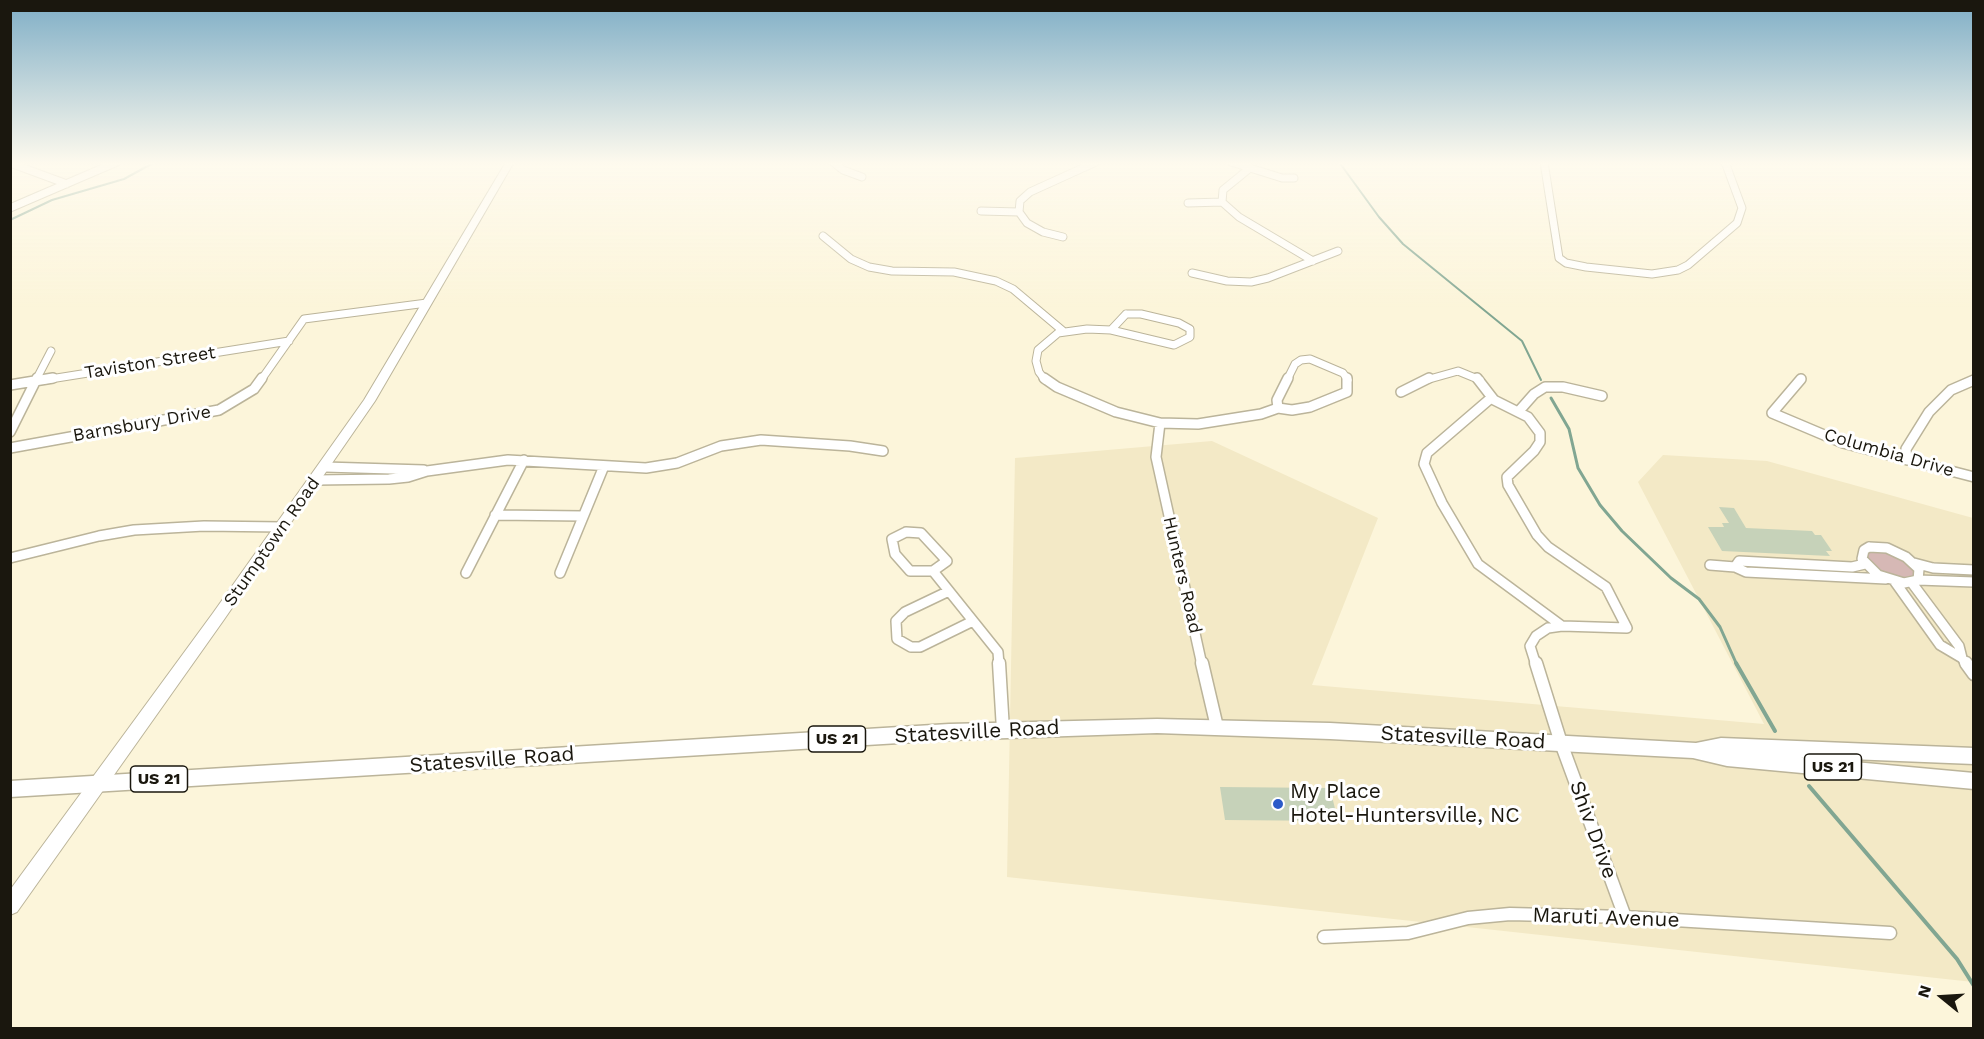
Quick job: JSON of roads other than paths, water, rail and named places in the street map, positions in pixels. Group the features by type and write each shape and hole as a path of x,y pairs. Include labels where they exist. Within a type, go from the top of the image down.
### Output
{"main road":[{"name":"Statesville Road","path":"10,789 1003,730 1217,727 1693,750 1727,758 1974,780"},
{"name":"Statesville Road","path":"1693,750 1721,746 1974,756"}],"street":[{"name":"Stumptown Road","path":"10,906 325,467 369,401 481,210"},
{"path":"1232,210 1312,261"},
{"path":"1551,210 1558,257 1563,261 1592,268 1652,274 1672,271 1688,265 1725,236 1739,220 1740,210"},
{"path":"981,211 1019,212 1027,223 1040,231 1064,237"},
{"path":"823,236 851,259 869,267 892,271 954,272 996,281 1013,289 1063,332"},
{"path":"1192,273 1227,281 1251,282 1268,279 1338,251"},
{"name":"Barnsbury Drive","path":"10,448 219,410 254,389 304,320 427,303"},
{"path":"1111,330 1123,316 1136,314 1179,323 1191,332 1187,340 1174,345 1111,330 1063,332 1047,340 1037,355 1037,369 1047,382 1116,412 1160,423 1198,424 1261,414 1278,408 1293,410 1331,400 1347,392 1348,380 1343,373 1321,362 1301,360 1295,364 1288,376 1277,400 1278,408"},
{"name":"Taviston Street","path":"10,385 289,340"},
{"path":"10,432 51,351"},
{"path":"1401,392 1429,378 1458,370 1479,379 1491,398 1519,411 1536,425 1540,442 1534,451 1507,477 1508,485 1537,536 1548,547 1606,587 1627,628 1562,626 1478,564 1442,503 1424,464 1427,453 1491,398"},
{"name":"Columbia Drive","path":"1801,379 1772,413 1835,440 1974,477"},
{"path":"1907,460 1906,449 1910,441 1939,399 1958,386 1974,380"},
{"path":"1519,411 1534,394 1545,387 1563,387 1602,396"},
{"name":"Hunters Road","path":"1160,423 1156,457 1217,727"},
{"path":"316,480 408,477 427,471 508,460 645,468 667,466 721,446 761,440 850,446 883,451"},
{"path":"466,573 524,460"},
{"path":"560,573 604,466"},
{"path":"325,467 427,471"},
{"path":"495,515 583,516"},
{"path":"10,558 86,538 134,530 204,526 282,527"},
{"path":"906,532 921,533 946,561 933,571 910,571 895,554 892,539 906,532"},
{"path":"1915,581 1920,575 1919,569 1897,552 1878,547 1864,550 1862,559 1865,564 1891,581 1940,645 1962,658 1974,674"},
{"path":"1735,567 1739,561 1852,567 1865,564"},
{"path":"1914,563 1933,568 1974,570"},
{"path":"1710,565 1735,567 1746,572 1891,581 1974,582"},
{"path":"933,571 998,652 1003,730"},
{"path":"1915,581 1959,646 1962,658"},
{"path":"949,591 905,612 896,621 897,639 911,646 920,646 973,621"},
{"name":"Shiv Drive","path":"1562,626 1548,628 1536,636 1530,646 1561,743 1625,917"},
{"name":"Maruti Avenue","path":"1324,937 1408,933 1468,918 1492,915 1625,917 1890,933"}],"waterway":[{"path":"10,220 30,210"},
{"path":"1374,210 1403,244 1522,341 1541,380"},
{"path":"1551,398 1569,429 1578,468 1600,505 1622,531 1671,578 1699,599 1720,627 1736,664"},
{"path":"1736,664 1775,731"},
{"path":"1809,786 1957,959 1974,986"}],"place":[{"name":"My Place Hotel-Huntersville, NC","path":"1278,804"}]}
